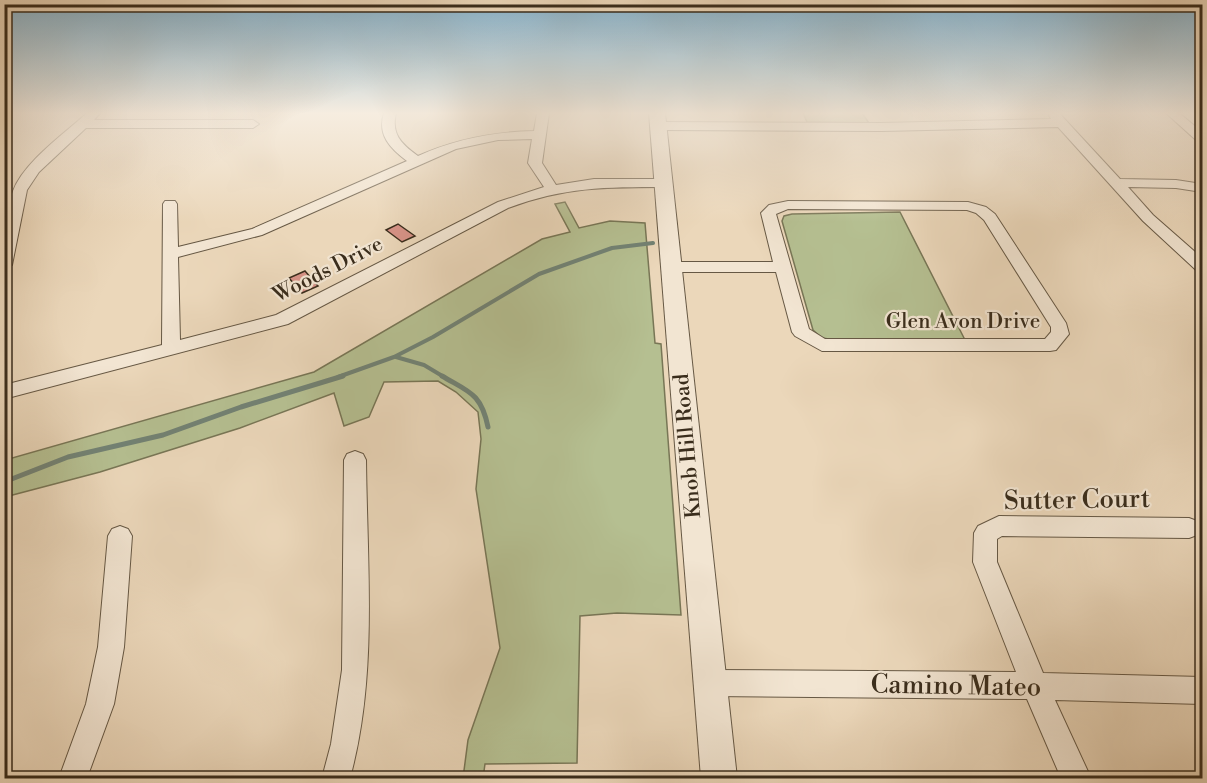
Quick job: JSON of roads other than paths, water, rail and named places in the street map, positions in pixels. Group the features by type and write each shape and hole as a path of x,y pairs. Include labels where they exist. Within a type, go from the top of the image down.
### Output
{"street":[{"path":"4,266 20,190 34,169 55,150"},
{"path":"400,150 417,160"},
{"path":"171,254 257,232 443,150"},
{"path":"536,150 535,163 552,189"},
{"name":"Knob Hill Road","path":"660,150 719,778"},
{"path":"1086,150 1148,218 1203,266"},
{"name":"Woods Drive","path":"4,392 282,320 503,205 552,189 594,183 664,183"},
{"path":"1116,183 1176,184 1203,188"},
{"path":"4,192 20,190"},
{"path":"170,204 171,349"},
{"name":"Glen Avon Drive","path":"788,205 968,206 981,210 990,217 1059,327 1060,334 1050,345 822,345 801,332 783,267 768,213 774,208 788,205"},
{"path":"672,267 783,267"},
{"path":"336,778 345,744 355,670 355,460"},
{"name":"Sutter Court","path":"1035,686 985,562 986,533 999,526 1189,528"},
{"path":"73,778 100,704 111,647 120,536"},
{"name":"Camino Mateo","path":"710,683 1035,686 1203,691"},
{"path":"1035,686 1076,778"}],"waterway":[{"path":"338,377 394,357 433,337 539,274 612,248 653,243"},
{"path":"396,357 424,365 444,377"},
{"path":"4,482 68,457 163,435 241,407 343,376"},
{"path":"442,376 473,395 482,407 488,427"}]}
